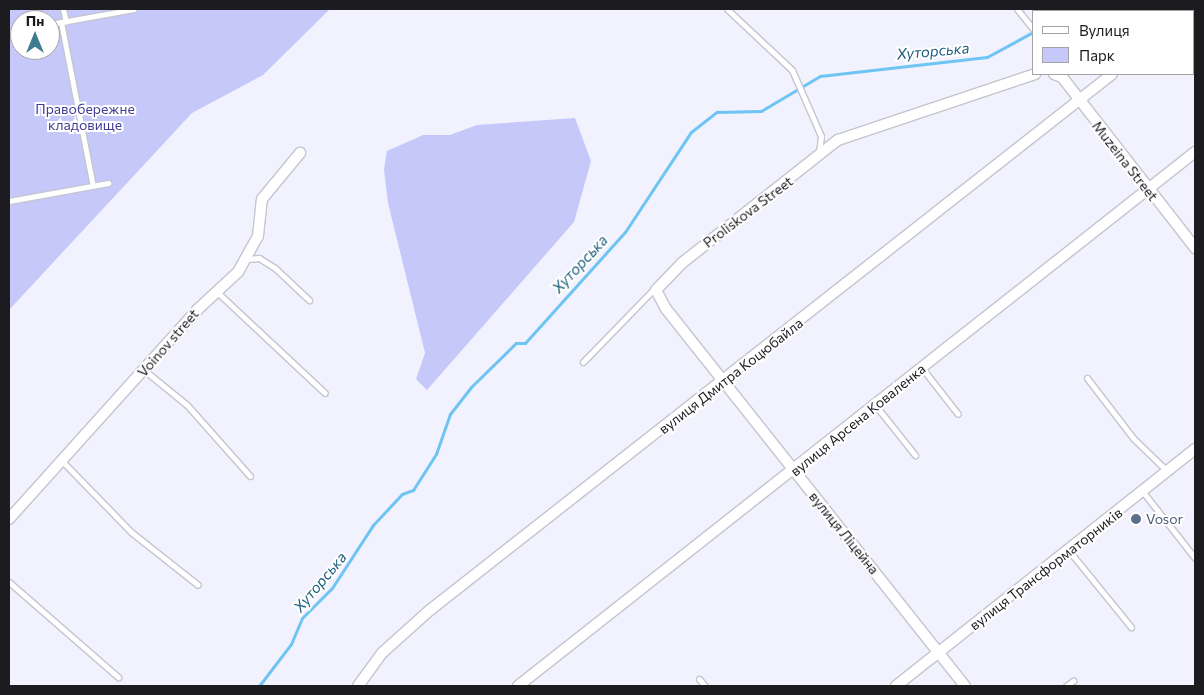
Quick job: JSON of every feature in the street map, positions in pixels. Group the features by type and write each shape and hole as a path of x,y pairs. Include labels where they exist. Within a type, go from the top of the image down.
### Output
{"street":[{"name":"Proliskova Street","path":"658,286 741,214 772,196 819,153 867,128 1032,75"},
{"name":"Muzeina Street","path":"1056,75 1195,248"},
{"name":"вулиця Дмитра Коцюбайла","path":"358,686 382,653 430,610 724,382 1111,75"},
{"name":"вулиця Арсена Коваленка","path":"518,686 794,472 1195,152"},
{"name":"Voinov street","path":"9,519 63,462 216,291 248,260 258,236 262,199 300,153"},
{"name":"вулиця Ліцейна","path":"658,286 656,292 666,309 966,686"},
{"name":"вулиця Трансформаторників","path":"896,686 1070,552 1195,449"}],"lane":[{"path":"63,9 63,22 93,186"},
{"path":"60,22 134,9"},
{"path":"726,9 792,70 810,103 821,136 819,153"},
{"path":"1017,9 1032,28"},
{"path":"9,201 108,183"},
{"path":"248,260 259,258 275,268 309,300"},
{"path":"583,362 658,286"},
{"path":"216,291 325,393"},
{"path":"922,368 958,414"},
{"path":"144,370 208,426 250,476"},
{"path":"1087,378 1133,438 1167,471"},
{"path":"876,406 915,455"},
{"path":"63,462 131,532 198,585"},
{"path":"1143,492 1195,558"},
{"path":"1070,552 1131,627"},
{"path":"9,582 118,677"},
{"path":"698,679 705,686"},
{"path":"1066,686 1073,681"}],"green space":[{"name":"Правобережне кладовище","path":"9,9 330,9 263,75 192,113 9,310"},
{"path":"575,118 591,161 574,222 427,390 416,379 425,353 388,203 384,169 387,151 423,135 450,135 477,125"}],"waterway":[{"name":"Хуторська","path":"259,686 291,644 302,618 332,588 373,525 402,494 413,490 436,454 450,414 471,387 516,343 525,343 625,232 691,132 717,112 761,111 820,76 987,57 1032,33"}],"place":[{"name":"Vosor","path":"1136,519"}]}
